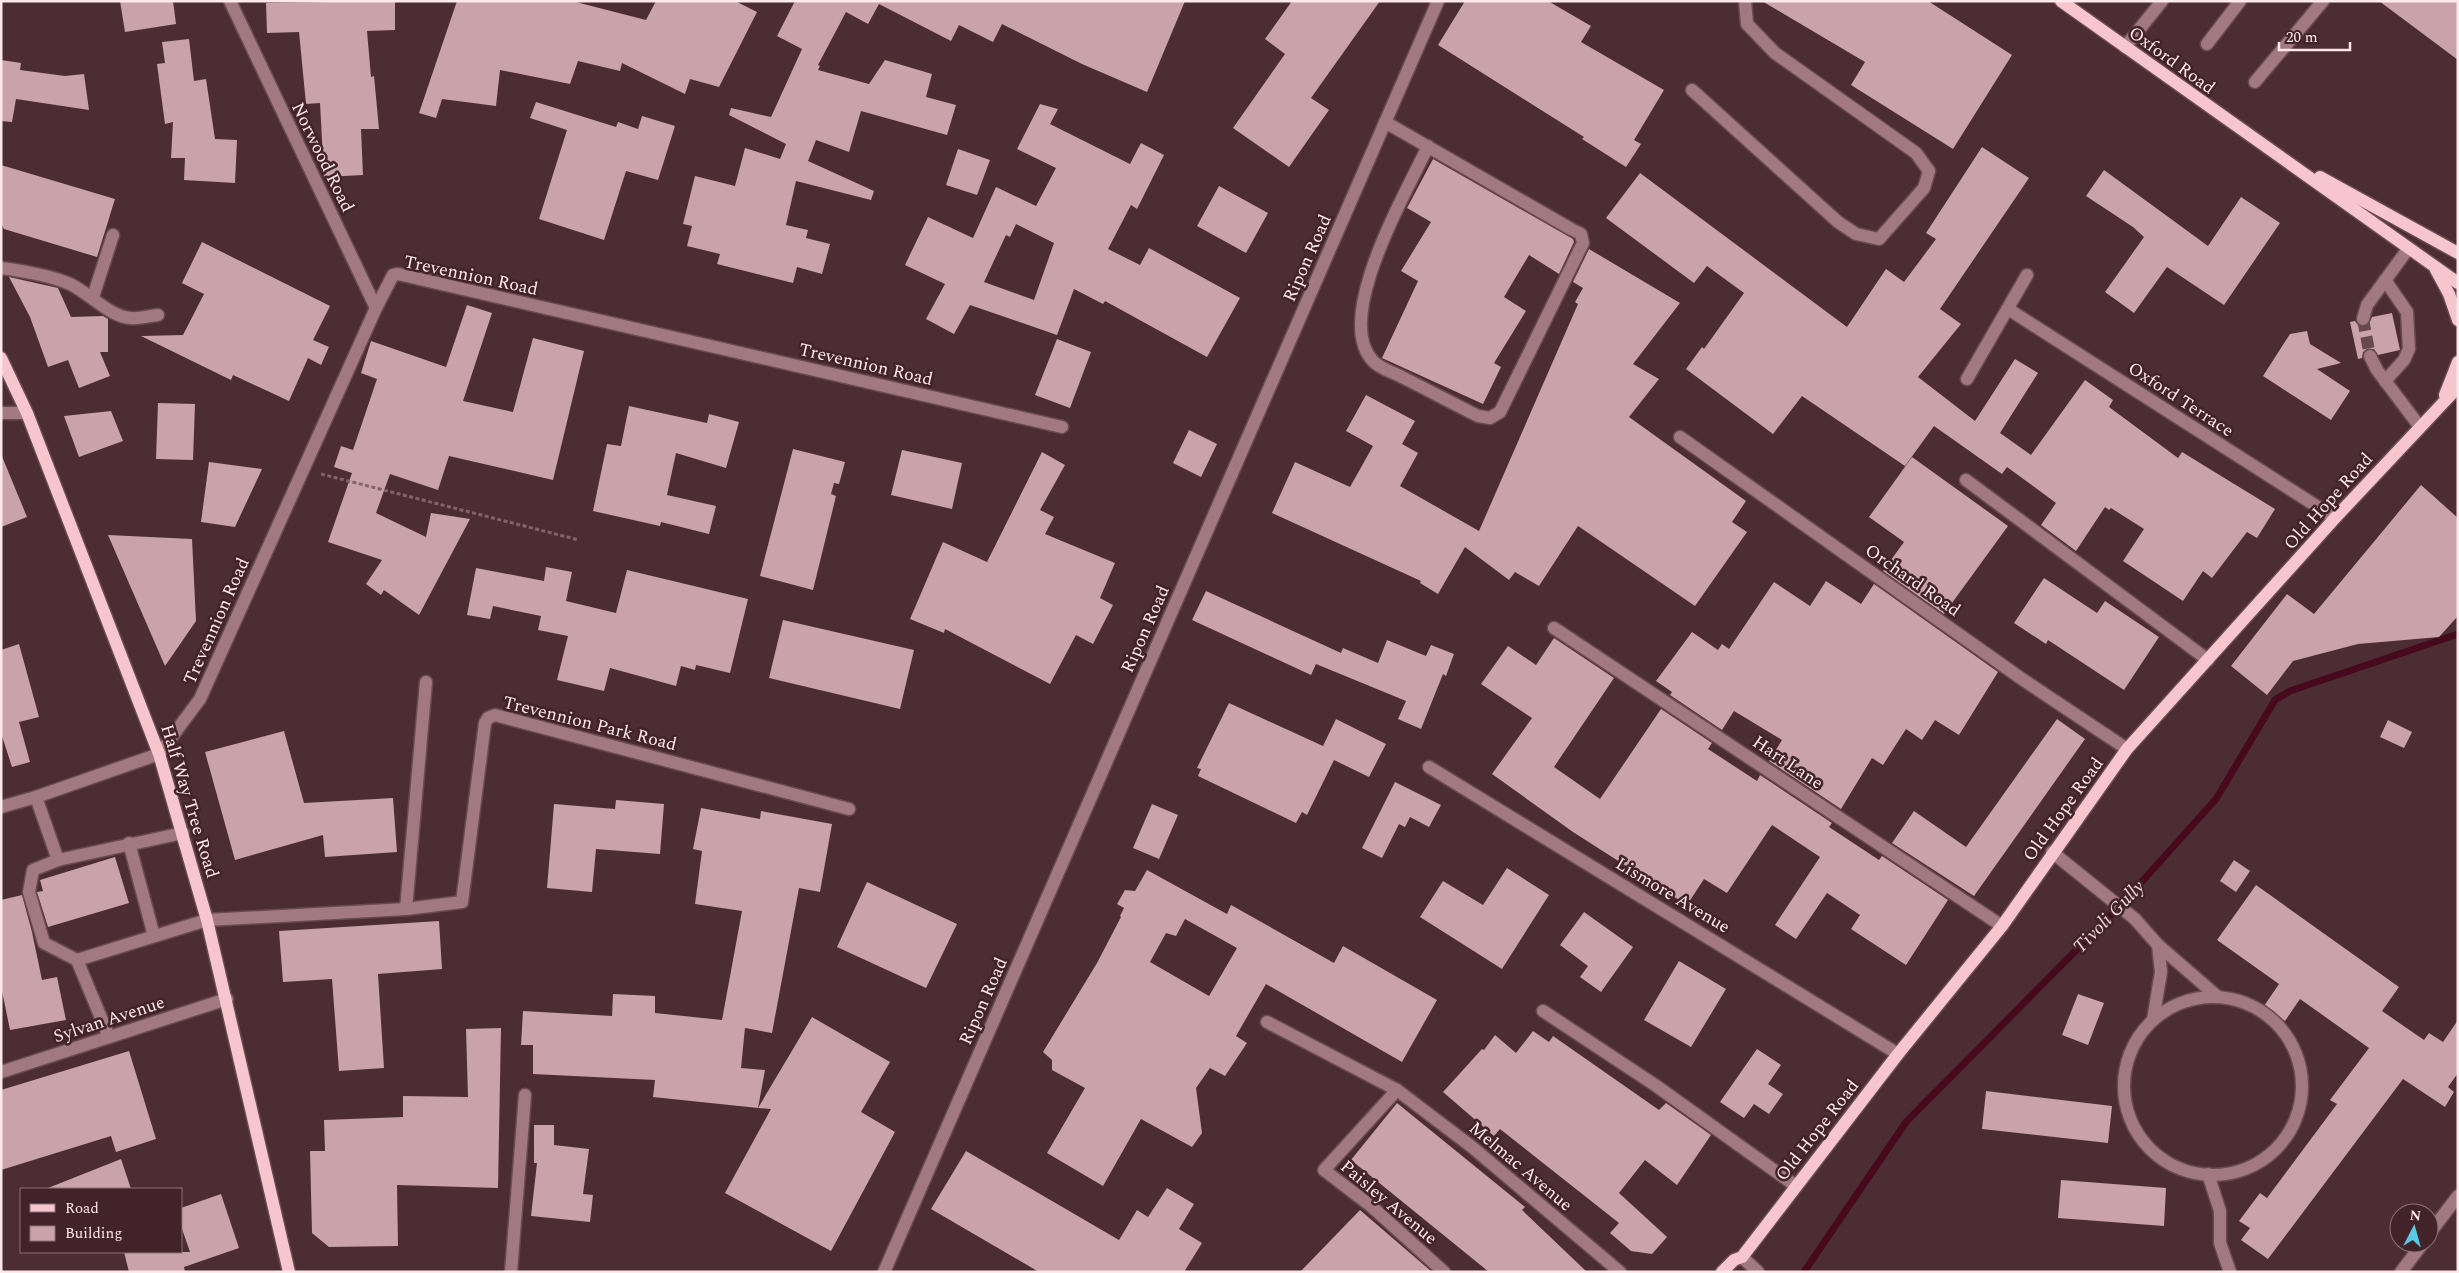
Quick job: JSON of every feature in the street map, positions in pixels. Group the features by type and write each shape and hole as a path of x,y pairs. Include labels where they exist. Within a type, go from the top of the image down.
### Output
{"main road":[{"name":"Oxford Road","path":"2061,1 2458,283"},
{"name":"Oxford Road","path":"2263,146 2458,253"},
{"path":"2434,267 2449,294 2458,320"},
{"name":"Half Way Tree Road","path":"1,358 27,412 159,754 183,833 227,999 289,1272"},
{"path":"2443,402 2458,362"},
{"name":"Old Hope Road","path":"1722,1272 1734,1260 1742,1257 1898,1054 2002,926 2052,852 2128,749 2335,518 2458,387"}],"street":[{"name":"Norwood Road","path":"230,1 376,308"},
{"name":"Ripon Road","path":"884,1272 1438,1"},
{"path":"1692,90 1838,222 1856,234 1879,239 1924,188 1929,171 1916,153 1775,53 1747,24 1745,1"},
{"path":"2125,47 2162,1"},
{"path":"2207,44 2240,1"},
{"path":"2255,82 2323,1"},
{"path":"1385,122 1428,146 1581,234 1583,243 1500,412 1490,418 1478,416 1374,362 1362,344 1360,319 1362,304 1377,254 1428,146"},
{"path":"93,297 113,235"},
{"path":"2363,319 2366,306 2408,249"},
{"path":"1,268 28,272 68,284 93,297 118,316 131,318 158,315"},
{"name":"Trevennion Road","path":"159,754 200,699 376,308 390,278 398,274 1062,427"},
{"path":"1967,379 2027,275"},
{"path":"2385,280 2408,312 2409,349 2404,360 2385,381"},
{"name":"Oxford Terrace","path":"2008,309 2335,518"},
{"path":"2370,356 2385,381 2420,426"},
{"path":"1,413 27,412"},
{"name":"Orchard Road","path":"1680,436 2022,679 2128,749"},
{"path":"1966,480 2208,660"},
{"name":"Hart Lane","path":"1554,628 2002,926"},
{"path":"406,909 426,682"},
{"name":"Trevennion Park Road","path":"77,960 207,920 406,909 462,902 485,724 488,718 495,715 849,809"},
{"path":"1,807 36,797 159,754"},
{"name":"Lismore Avenue","path":"1429,767 1898,1054"},
{"path":"36,797 58,860"},
{"path":"109,1037 77,960 44,944 29,892 33,870 58,860 129,843 183,833"},
{"path":"129,843 154,936"},
{"path":"2052,852 2135,919 2158,945 2218,997"},
{"path":"2153,1020 2162,972 2158,945"},
{"path":"2218,997 2252,1006 2267,1015 2280,1027 2297,1057 2302,1091 2293,1124 2284,1139 2272,1152 2242,1169 2225,1174 2208,1174 2191,1172 2160,1156 2147,1145 2129,1116 2125,1099 2126,1065 2141,1033 2153,1020 2183,1002 2200,998 2218,997"},
{"name":"Sylvan Avenue","path":"2,1071 227,999"},
{"path":"1543,1011 1655,1085 1796,1186"},
{"name":"Melmac Avenue","path":"1267,1022 1396,1090 1472,1146 1620,1272"},
{"name":"Paisley Avenue","path":"1396,1090 1324,1170 1371,1206 1444,1272"},
{"path":"511,1272 525,1095"},
{"path":"2208,1174 2220,1211 2220,1242 2230,1272"},
{"path":"2439,1221 2458,1196"},
{"path":"2401,1272 2415,1253"},
{"path":"1742,1257 1758,1272"}],"path":[{"path":"304,469 579,540"}],"building":[{"path":"120,1 173,1 176,24 125,32"},
{"path":"395,1 395,30 367,31 371,77 374,76 379,129 361,129 363,175 324,177 320,103 306,104 299,32 267,33 266,3"},
{"path":"457,1 572,1 646,20 656,1 735,1 757,12 719,87 690,79 685,94 622,63 620,71 578,61 570,84 500,70 496,106 442,99 436,118 419,113"},
{"path":"795,1 1185,1 1147,92 1082,64 1002,24 993,42 959,25 951,41 879,4 868,24 846,12 818,65 820,66 818,70 869,84 885,60 932,74 926,97 956,105 947,135 861,111 849,152 816,140 808,161 874,191 871,200 796,181 786,225 808,230 806,238 830,244 822,274 797,267 793,283 717,264 720,254 687,246 692,226 683,224 695,176 735,186 745,148 780,159 786,144 729,115 731,108 771,117 802,49 777,36"},
{"path":"1292,1 1380,1 1311,98 1329,110 1289,167 1233,128 1285,54 1265,39"},
{"path":"1465,1 1548,1 1591,26 1581,42 1664,90 1634,140 1641,144 1626,167 1582,139 1584,137 1438,45"},
{"path":"1762,1 1928,1 2012,55 1953,149 1851,85 1865,62"},
{"path":"2379,1 2458,1 2458,60"},
{"path":"189,39 194,81 206,79 215,139 237,140 235,183 184,180 185,158 171,158 173,122 165,124 157,64 165,63 162,42"},
{"path":"1,60 21,63 20,70 65,76 84,74 89,110 16,99 12,122 1,121"},
{"path":"536,102 616,127 618,122 638,129 642,116 675,126 658,180 626,171 604,240 539,219 567,130 530,118"},
{"path":"1040,104 1058,109 1050,124 1130,164 1141,143 1164,155 1137,209 1131,205 1108,249 1140,265 1149,248 1240,298 1207,357 1105,301 1103,304 1074,289 1057,335 970,305 954,334 926,319 945,284 905,265 928,217 973,238 996,187 1036,206 1056,168 1017,149","holes":["1016,224 1054,243 1034,300 984,282 1006,235 1010,237"]},
{"path":"1982,147 2029,178 1940,309 1961,324 1918,377 1975,421 2015,359 2038,373 2000,433 2031,455 2085,380 2113,400 2109,407 2178,458 2182,452 2275,509 2257,538 2247,532 2212,578 2203,571 2183,601 2123,561 2144,529 2111,508 2109,510 2105,507 2076,551 2041,525 2056,503 2007,467 2002,474 1934,426 1905,466 1802,396 1773,434 1686,369 1702,347 1704,349 1744,293 1707,266 1694,283 1606,218 1640,173 1847,327 1886,269 1904,282 1936,239 1926,233"},
{"path":"958,149 990,160 977,195 946,185"},
{"path":"1433,159 1573,239 1574,242 1559,274 1529,255 1504,297 1526,311 1494,363 1501,367 1483,404 1382,358 1418,281 1401,271 1431,222 1407,208"},
{"path":"1,165 115,199 97,257 4,229 1,223"},
{"path":"2104,170 2208,246 2241,197 2280,223 2224,305 2167,267 2134,313 2105,292 2144,237 2133,227 2086,196"},
{"path":"1219,186 1268,213 1246,253 1197,226"},
{"path":"202,242 330,306 313,340 329,347 321,365 308,358 289,401 233,375 231,380 141,336 183,335 204,294 182,283"},
{"path":"1589,249 1680,303 1633,364 1659,379 1629,417 1746,501 1732,522 1747,532 1695,606 1578,526 1539,586 1515,572 1509,580 1465,547 1438,594 1420,583 1421,581 1272,513 1295,462 1350,487 1373,446 1346,431 1366,395 1415,421 1402,444 1418,453 1400,486 1479,531 1578,304 1575,302 1583,288 1573,282"},
{"path":"9,277 58,288 71,317 103,316 108,319 108,352 100,352 110,376 79,388 68,360 48,367 30,317"},
{"path":"467,305 492,313 463,401 513,412 533,338 584,351 553,480 449,456 438,490 390,474 376,513 426,537 431,513 470,519 419,615 384,590 381,595 366,584 382,560 328,542 352,473 334,467 341,446 353,450 377,379 361,373 371,341 446,367"},
{"path":"2392,313 2400,350 2378,355 2374,349 2367,349 2363,352 2362,358 2358,359 2350,322 2355,321 2358,325 2364,327 2369,324 2372,317"},
{"path":"2307,331 2310,344 2341,363 2317,369 2350,391 2331,420 2263,376 2290,334"},
{"path":"1057,339 1091,352 1070,408 1035,395"},
{"path":"158,403 195,404 193,460 156,459"},
{"path":"629,406 707,423 709,414 739,422 726,468 676,453 667,495 716,506 709,534 661,522 660,526 593,511 607,444 621,446"},
{"path":"111,411 123,441 79,457 64,416"},
{"path":"1189,430 1217,444 1201,477 1173,463"},
{"path":"793,449 845,462 839,484 834,483 831,494 836,496 813,590 760,576"},
{"path":"902,450 962,463 952,509 891,495"},
{"path":"1042,452 1065,465 1040,510 1054,517 1045,534 1115,563 1100,598 1113,605 1093,644 1076,635 1050,684 945,629 944,633 910,619 943,542 987,562"},
{"path":"1,454 27,517 1,527"},
{"path":"1912,457 2008,526 1944,614 1883,571 1904,542 1869,517"},
{"path":"209,462 262,469 235,527 201,522"},
{"path":"2421,485 2458,518 2458,616 2439,637 2358,644 2293,661 2267,695 2231,666 2287,594 2314,614"},
{"path":"108,535 192,539 196,621 165,666"},
{"path":"546,567 572,572 566,601 616,613 627,570 748,599 730,673 696,665 695,670 681,666 676,686 610,668 604,691 557,680 568,636 538,630 541,616 493,606 490,619 467,615 476,568 544,581"},
{"path":"2044,578 2097,613 2105,601 2159,637 2124,690 2048,640 2046,644 2014,623"},
{"path":"1826,581 1861,604 1874,584 1998,672 1959,735 1935,720 1922,740 1906,729 1883,765 1872,758 1841,809 1769,761 1782,740 1734,711 1722,730 1670,695 1672,692 1656,681 1692,632 1718,650 1722,644 1729,649 1774,582 1810,606"},
{"path":"1206,591 1341,653 1343,648 1378,663 1387,640 1426,656 1431,645 1454,654 1446,676 1443,674 1421,729 1398,719 1406,701 1316,664 1311,675 1192,620"},
{"path":"783,620 914,650 900,709 769,678"},
{"path":"1554,638 1614,678 1554,767 1600,799 1661,709 1712,743 1708,749 1757,781 1760,775 1832,823 1829,827 1879,860 1882,856 1948,900 1906,965 1851,929 1860,915 1827,893 1796,939 1775,925 1820,857 1772,825 1727,893 1704,879 1687,905 1573,832 1492,774 1532,718 1481,684 1508,646 1536,665"},
{"path":"19,644 39,717 19,722 30,762 12,767 1,733 1,650"},
{"path":"1229,703 1323,746 1336,719 1386,744 1369,777 1334,760 1307,815 1302,812 1296,823 1198,776 1201,769 1197,768"},
{"path":"2057,719 2085,739 1974,896 1892,843 1914,811 1966,847"},
{"path":"2388,720 2412,732 2404,748 2380,737"},
{"path":"284,731 304,803 393,798 397,852 325,857 323,835 235,860 205,752"},
{"path":"1395,782 1441,805 1429,827 1410,817 1405,827 1399,824 1382,858 1362,848"},
{"path":"616,800 664,804 660,854 596,849 592,892 547,888 554,804 615,809"},
{"path":"1152,804 1178,815 1159,859 1133,848"},
{"path":"701,808 760,819 761,811 832,824 820,892 799,888 772,1033 745,1028 741,1068 765,1070 758,1108 653,1097 655,1080 533,1074 533,1045 521,1045 523,1011 612,1016 613,994 655,996 655,1013 722,1020 742,911 695,904 702,851 693,849"},
{"path":"115,857 129,903 48,927 37,892 43,891 40,880"},
{"path":"2234,860 2250,871 2236,892 2220,881"},
{"path":"1507,868 1549,895 1502,969 1420,917 1443,881 1483,905"},
{"path":"1147,870 1227,914 1231,905 1334,963 1343,946 1437,1000 1402,1062 1266,984 1236,1036 1247,1043 1225,1076 1210,1068 1196,1088 1202,1133 1192,1147 1141,1119 1103,1186 1047,1153 1085,1088 1052,1070 1052,1060 1043,1052 1097,963 1121,917 1124,908 1117,904 1125,890 1135,891","holes":["1185,919 1237,948 1209,996 1150,962 1166,933 1176,936"]},
{"path":"867,882 957,924 926,988 837,947"},
{"path":"2256,885 2399,987 2382,1011 2424,1040 2429,1033 2443,1042 2458,1020 2458,1073 2448,1087 2454,1092 2445,1107 2403,1079 2268,1259 2241,1240 2250,1228 2239,1221 2260,1193 2267,1198 2337,1104 2330,1100 2369,1048 2300,999 2285,1021 2264,1006 2279,984 2217,940"},
{"path":"22,895 42,980 57,977 66,1020 10,1030 1,986 1,900"},
{"path":"1584,912 1633,947 1601,992 1580,977 1588,966 1560,945"},
{"path":"439,921 442,969 378,974 384,1068 339,1071 332,979 283,982 279,931"},
{"path":"1679,961 1726,989 1691,1047 1644,1020"},
{"path":"2078,994 2104,1003 2088,1045 2062,1035"},
{"path":"812,1017 890,1062 861,1112 895,1132 831,1251 725,1193 771,1109 758,1108"},
{"path":"501,1028 498,1188 397,1185 398,1246 329,1247 312,1233 310,1151 325,1151 324,1120 403,1117 403,1096 468,1097 466,1029"},
{"path":"1533,1031 1549,1042 1553,1036 1659,1110 1666,1103 1711,1135 1677,1185 1645,1160 1619,1193 1667,1237 1652,1254 1631,1251 1610,1233 1619,1223 1500,1129 1494,1136 1443,1092 1482,1049 1484,1050 1495,1035 1516,1053"},
{"path":"1757,1049 1781,1065 1768,1084 1783,1094 1769,1114 1754,1104 1744,1118 1720,1102"},
{"path":"129,1051 156,1139 116,1152 111,1136 1,1170 1,1090"},
{"path":"1986,1091 2112,1106 2108,1143 1982,1129"},
{"path":"1397,1103 1525,1207 1522,1210 1587,1272 1489,1272 1351,1160"},
{"path":"534,1125 554,1125 554,1145 589,1149 583,1194 593,1195 590,1222 531,1216 537,1163 534,1163"},
{"path":"966,1151 1119,1240 1137,1210 1148,1217 1167,1188 1194,1204 1179,1229 1202,1243 1184,1272 1039,1272 931,1209"},
{"path":"121,1159 131,1188 48,1188"},
{"path":"2061,1180 2166,1188 2164,1226 2058,1218"},
{"path":"221,1194 239,1248 184,1267 185,1272 129,1272 124,1253 190,1252 182,1229 182,1208"},
{"path":"1360,1210 1432,1272 1300,1272"}],"waterway":[{"name":"Tivoli Gully","path":"1804,1272 1906,1122 2120,906 2216,799 2275,700 2290,691 2458,634"}],"tunnel":[{"path":"2363,319 2370,356"}]}
